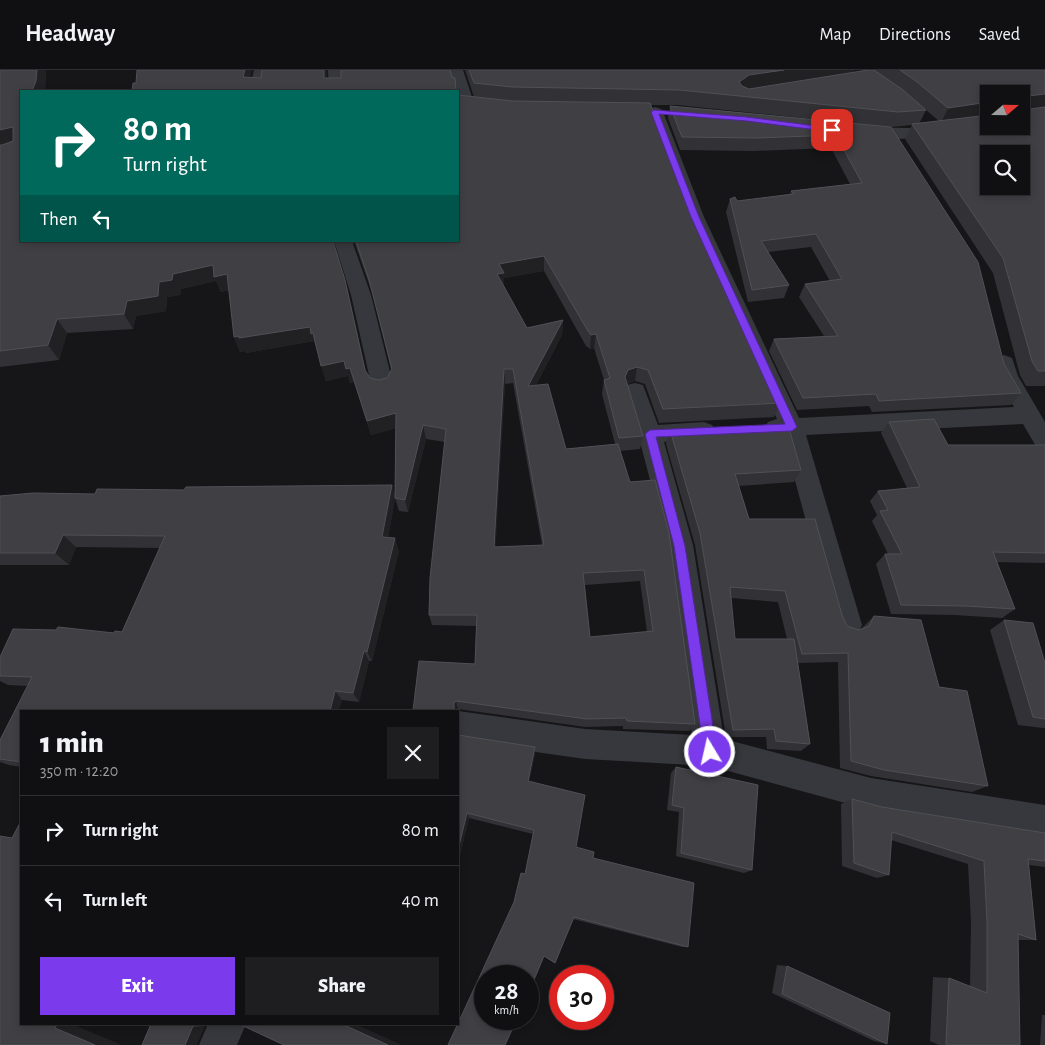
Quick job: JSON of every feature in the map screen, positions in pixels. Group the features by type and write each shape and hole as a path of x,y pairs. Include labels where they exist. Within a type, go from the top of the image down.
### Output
{"street":[{"path":"257,90 261,70"},
{"path":"335,70 336,90"},
{"path":"456,70 462,103 484,106"},
{"path":"653,112 695,217 792,427 848,625"},
{"path":"924,118 937,130"},
{"path":"842,130 896,143 937,130 980,123"},
{"path":"343,242 361,295 382,384"},
{"path":"1000,348 1007,376 1045,442"},
{"path":"635,391 650,434 680,546 710,752"},
{"path":"754,429 1030,415"},
{"path":"650,434 726,430"},
{"path":"459,726 584,744 710,752 871,794 1045,821"},
{"path":"218,1045 227,1025"}],"building":[{"path":"0,70 37,70 32,90 20,90 20,242 333,242 345,280 365,370 370,378 379,380 387,378 392,369 369,280 356,242 459,242 459,95 512,101 650,103 688,203 781,403 663,409 648,370 637,367 628,370 625,377 643,436 619,438 604,380 610,378 596,334 591,335 588,331 544,256 499,264 504,273 497,274 527,328 563,320 528,386 548,384 566,449 618,444 630,482 655,480 669,533 695,724 627,721 626,718 587,719 456,701 454,703 454,710 413,710 419,661 475,664 477,615 429,615 430,578 446,429 423,425 405,500 395,498 396,413 367,421 350,368 346,369 344,361 321,366 310,327 239,338 239,336 234,337 227,274 214,277 213,265 173,274 172,280 159,282 158,296 127,301 124,314 57,319 48,345 0,351 0,145 13,141 13,127 0,130","holes":["504,369 513,369 544,545 494,547","644,570 653,631 590,637 583,573"]},
{"path":"137,70 245,70 243,77 261,78 262,70 324,70 324,78 341,78 341,70 450,70 452,77 455,78 456,90 132,90 133,83 136,83"},
{"path":"469,70 784,70 749,75 739,82 742,86 749,89 874,70 903,90 926,110 898,112 680,90 512,87 474,83"},
{"path":"900,70 1045,70 1045,94 1030,96 1030,85 980,85 980,103 948,108"},
{"path":"670,106 891,127 978,262 1004,364 1021,393 879,401 876,394 803,398 774,339 838,336 805,284 842,279 816,234 761,241 789,285 752,290 730,199 735,197 737,201 794,194 791,191 862,183 836,135 757,138 682,137"},
{"path":"1045,107 1045,371 1038,371 1032,361 1003,258 912,124 980,116 980,135 1030,135 1030,109"},
{"path":"934,419 948,445 1045,445 1045,553 993,552 1015,609 901,605 885,554 902,554 880,511 888,510 878,491 920,487 889,422"},
{"path":"788,425 801,470 735,474 749,519 815,519 842,615 847,626 859,630 869,626 874,616 921,620 939,687 967,691 988,786 884,770 851,761 848,653 802,654 785,591 730,587 735,639 794,639 810,744 776,741 774,729 733,730 700,533 670,430"},
{"path":"392,485 382,537 395,538 367,652 364,651 353,693 335,691 330,710 20,710 20,762 0,759 0,740 32,677 0,676 0,657 13,629 56,630 58,627 114,633 115,631 122,632 165,536 63,535 55,553 0,553 0,496 33,493 95,494 97,489 184,490 186,487"},
{"path":"1004,620 1033,623 1045,663 1045,719 1033,717"},
{"path":"459,735 535,747 528,781 585,795 576,847 594,852 593,858 694,883 688,947 574,917 555,963 544,956 539,968 539,965 485,965 514,902 521,873 525,874 534,830 467,813 459,846"},
{"path":"676,767 758,785 752,870 681,853 684,808 672,805"},
{"path":"852,799 882,807 1045,833 1045,861 1028,859 1036,940 1018,934 1020,1045 946,1044 949,978 987,993 987,922 984,861 892,832 889,875 854,863"},
{"path":"20,823 20,1025 56,1025 55,1028 95,1045 0,1045 0,836 12,838"},
{"path":"787,966 890,1013 887,1044 782,994"},
{"path":"474,989 474,1030 512,1030 505,1045 448,1045 457,1025 459,1025"},
{"path":"151,1025 212,1025 193,1026 185,1045 142,1045"},
{"path":"241,1025 344,1025 388,1045 284,1045"}],"route":[{"path":"710,752 680,546 650,434 792,427 695,217 654,112 677,112 747,119 832,130"}]}
